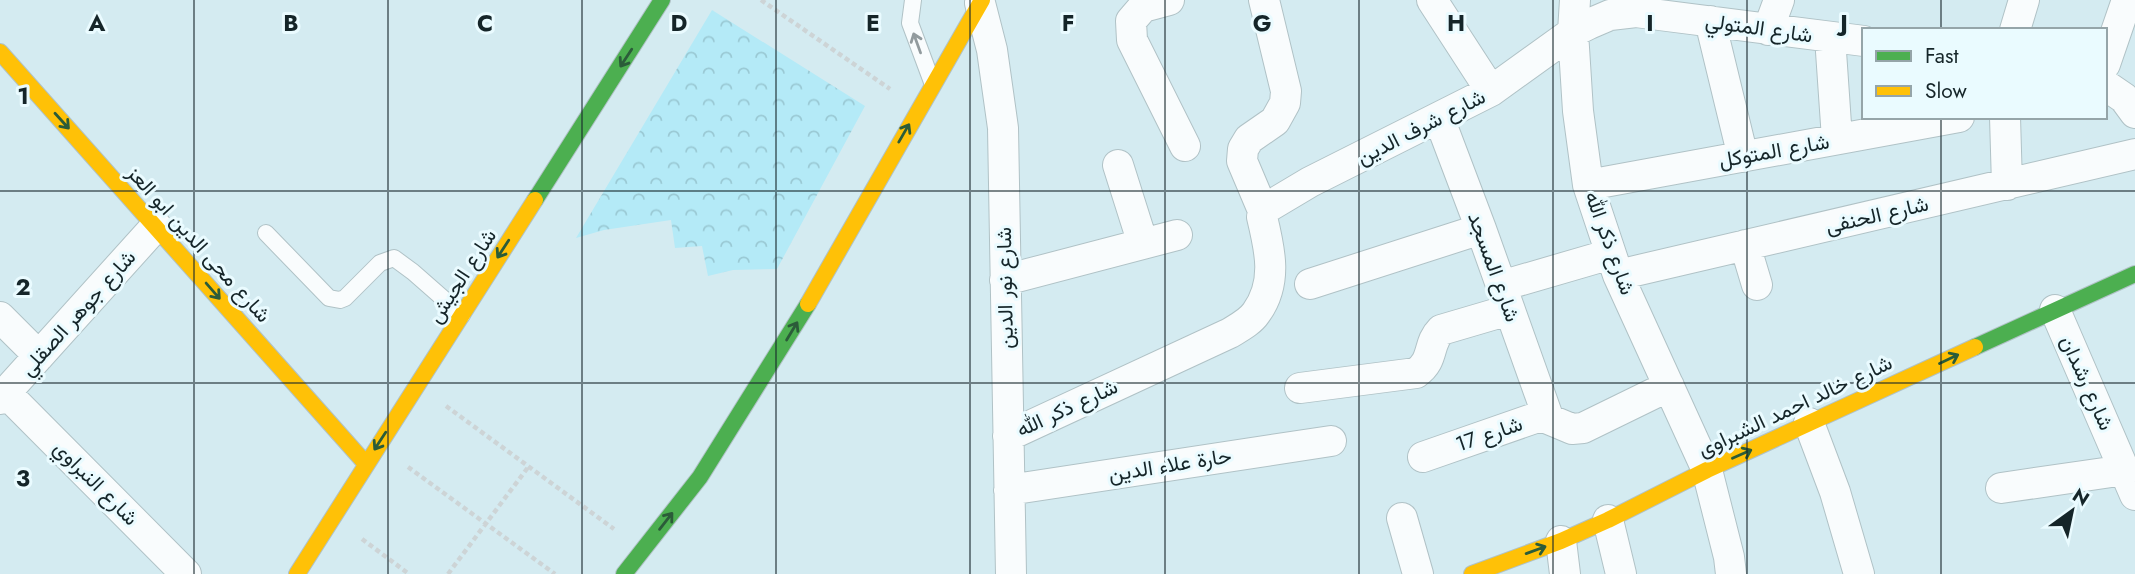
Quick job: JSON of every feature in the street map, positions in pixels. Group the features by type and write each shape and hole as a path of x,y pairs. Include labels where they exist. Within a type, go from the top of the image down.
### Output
{"main road":[{"name":"شارع الجيش","path":"297,574 377,444 662,0"},
{"path":"624,574 700,477 791,333 981,2"},
{"name":"شارع محى الدين ابو العز","path":"0,52 366,464"},
{"name":"شارع خالد احمد الشبراوى","path":"1472,574 1561,541 1608,520 1707,470 2135,274"}],"street":[{"name":"شارع ذكر الله","path":"1007,436 1230,333 1255,315 1267,294 1272,258 1262,217 1264,213 1242,161 1243,149 1249,139 1275,121 1282,111 1286,91 1264,0"},
{"path":"1432,0 1491,91"},
{"name":"شارع ذكر الله","path":"1575,0 1573,32 1578,111 1588,185 1615,264 1707,470 1731,574"},
{"path":"1768,30 1779,0"},
{"path":"2016,28 2024,0"},
{"path":"2107,58 2127,0"},
{"name":"شارع نور الدين","path":"981,2 992,50 1003,128 1011,574"},
{"path":"1156,3 1131,21 1132,40 1185,146"},
{"name":"شارع المتولي","path":"1573,32 1610,15 1636,12 1862,41"},
{"path":"1710,20 1743,157"},
{"name":"شارع شرف الدين","path":"1264,213 1268,207 1310,182 1491,91 1573,32"},
{"path":"1830,37 1838,139"},
{"path":"2107,86 2124,98 2135,113"},
{"name":"شارع المسجد","path":"1439,118 1548,418"},
{"name":"شارع المتوكل","path":"1588,185 1948,119"},
{"path":"2005,119 2007,185"},
{"name":"شارع الحنفى","path":"1300,388 1416,373 1428,362 1436,335 1441,330 1505,298 1615,264 1745,245 2135,154"},
{"path":"1118,164 1143,244"},
{"name":"شارع جوهر الصقلي","path":"3,396 156,226"},
{"path":"1310,284 1481,229"},
{"path":"1005,280 1177,235"},
{"path":"1745,245 1757,285"},
{"name":"شارع رشدان","path":"2055,310 2130,483"},
{"path":"0,317 39,356"},
{"name":"شارع 17","path":"1423,457 1541,416 1572,429 1583,428 1669,386"},
{"name":"شارع النبراوي","path":"3,396 186,574"},
{"path":"1809,424 1835,492 1859,574"},
{"name":"حارة علاء الدين","path":"1009,491 1331,440"},
{"path":"2001,488 2130,483"},
{"path":"1402,518 1418,574"},
{"path":"1608,520 1622,574"},
{"path":"1561,541 1565,574"}],"lane":[{"path":"913,0 910,23 932,84"},
{"path":"266,233 329,298 345,298 380,263 394,258 414,272 462,315"}],"path":[{"path":"761,0 918,109"},
{"path":"417,384 643,550"},
{"path":"377,444 555,574"},
{"path":"447,574 529,466"},
{"path":"332,517 409,574"}],"green space":[{"path":"712,10 865,106 777,269 733,270 708,276 702,246 675,248 671,220 604,230 576,238"}],"traffic: fast":[{"path":"535,200 662,0"},
{"path":"1975,347 2135,274"},
{"path":"624,574 700,477 808,304"}],"traffic: slow":[{"path":"808,304 982,0"},
{"path":"0,52 366,464"},
{"path":"297,574 535,200"},
{"path":"1472,574 1561,541 1608,520 1707,470 1975,347"}]}
